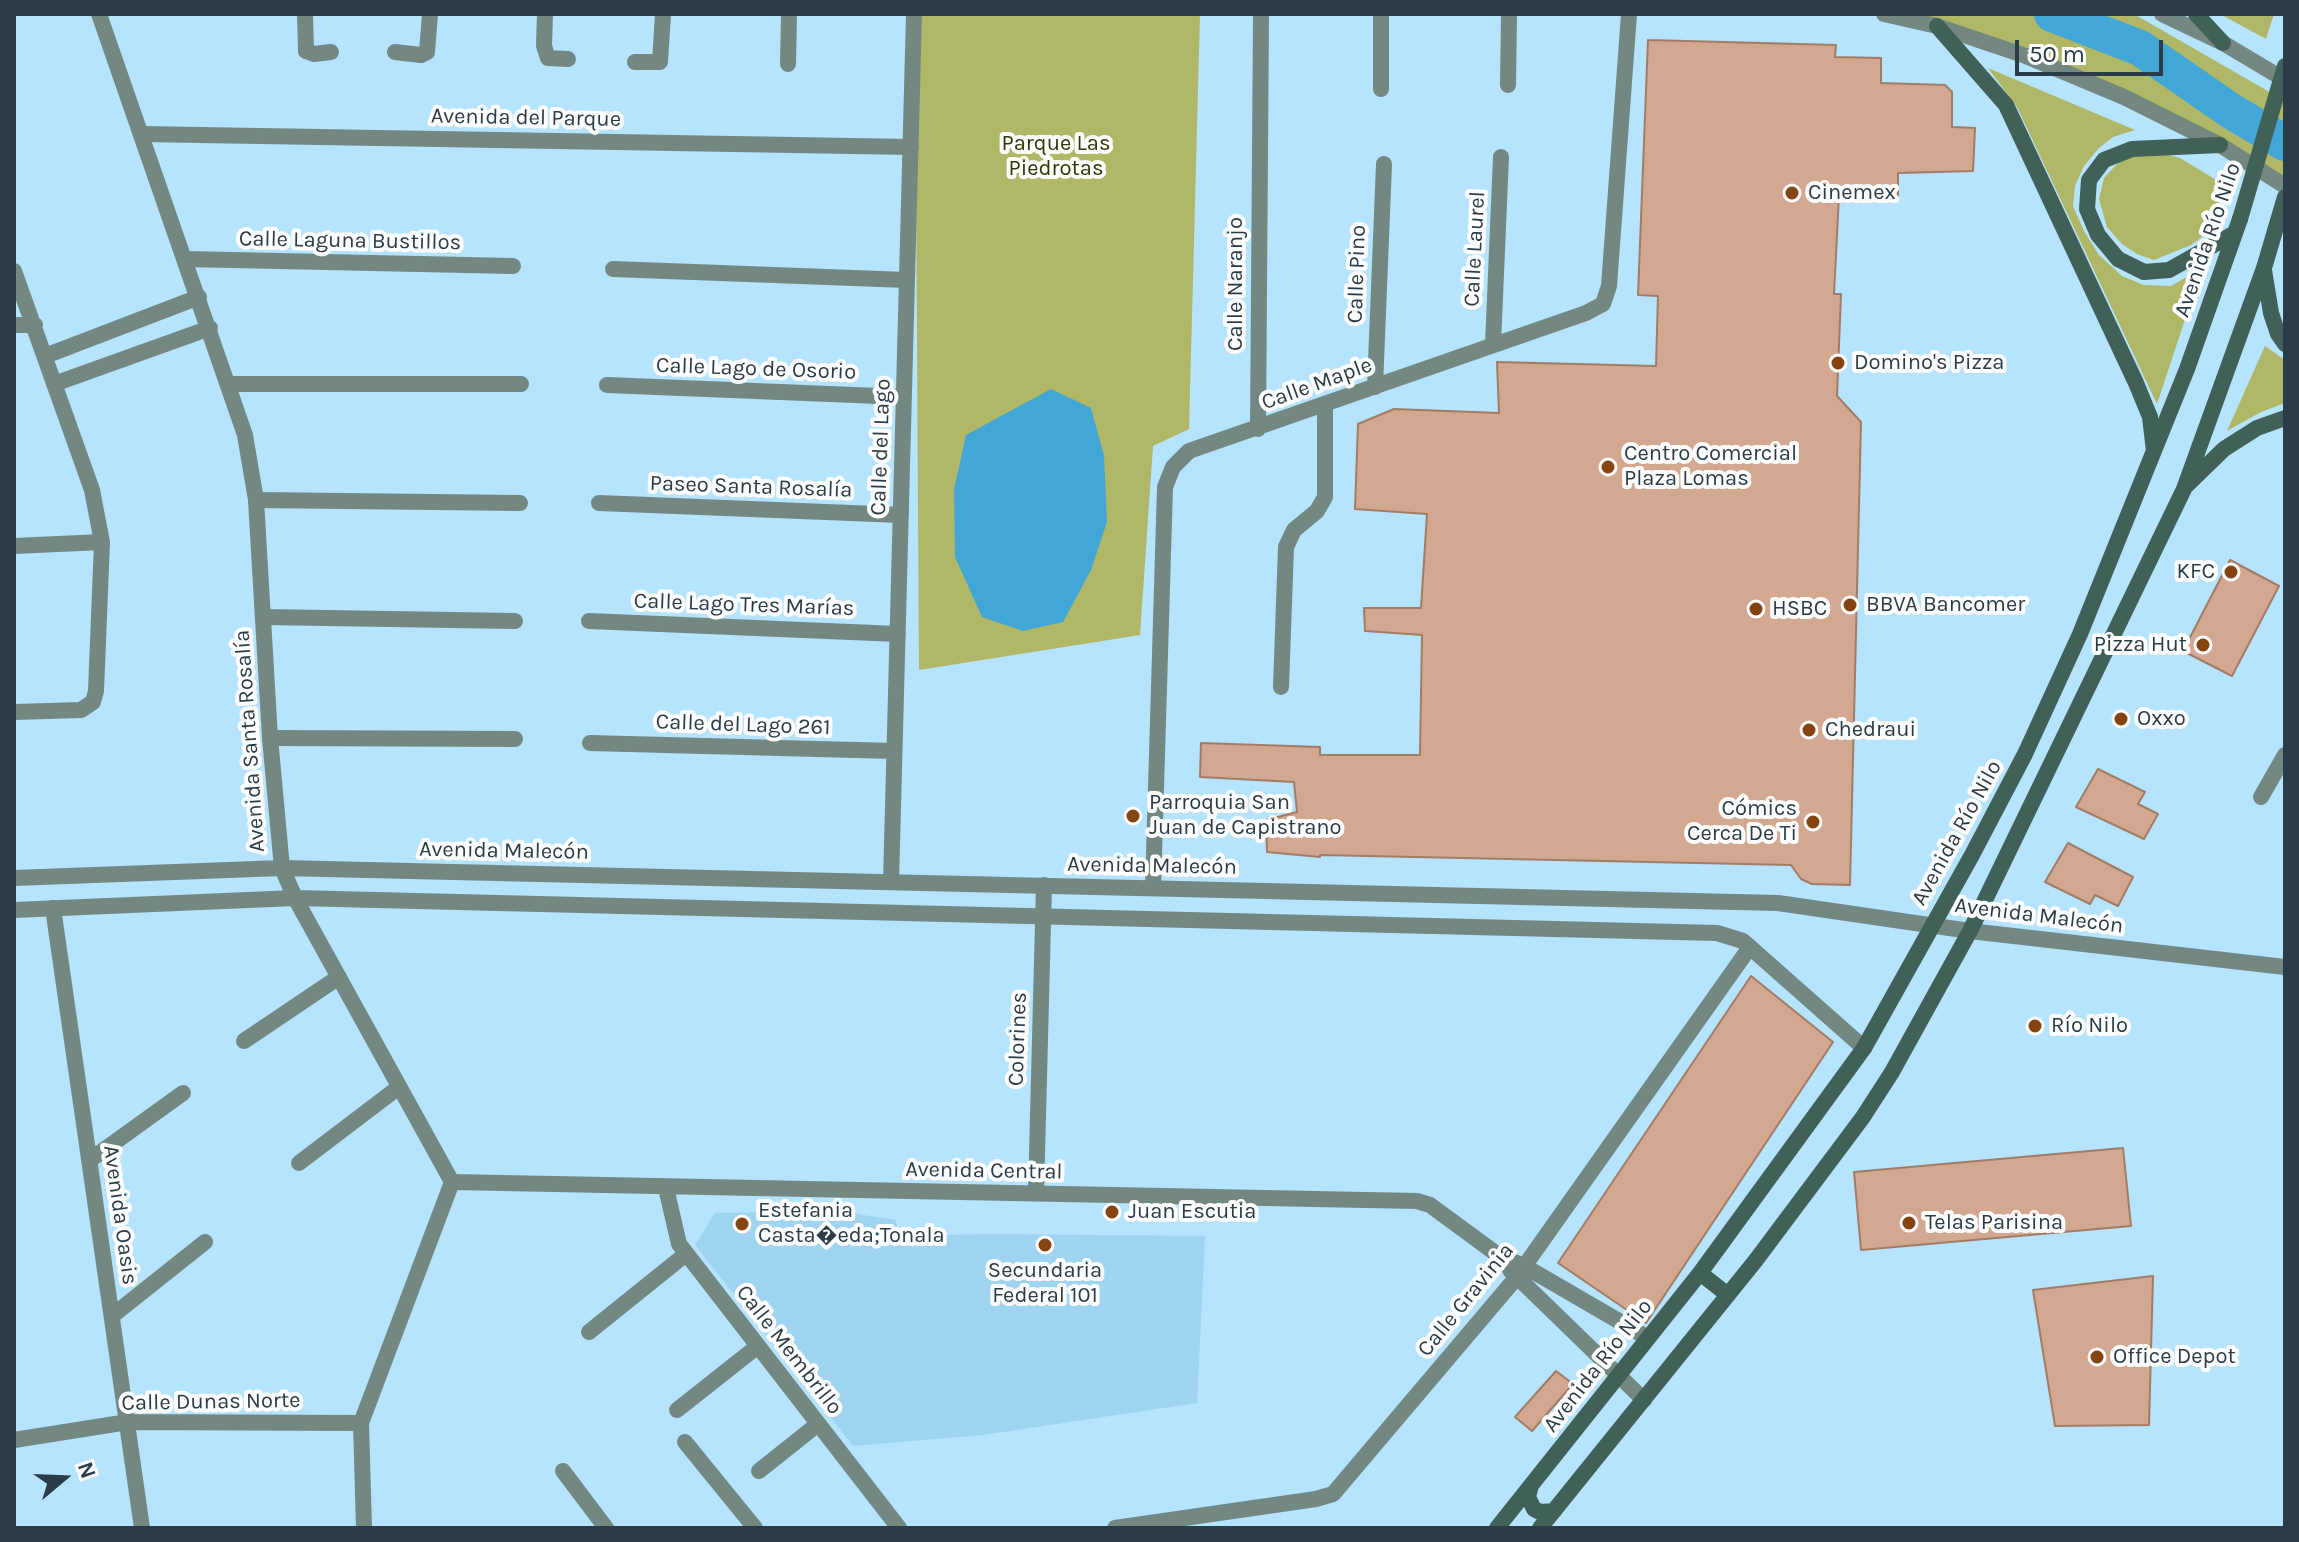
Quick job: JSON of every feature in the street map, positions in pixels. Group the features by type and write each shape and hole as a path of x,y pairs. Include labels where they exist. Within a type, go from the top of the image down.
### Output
{"main road":[{"path":"2196,14 2223,43"},
{"path":"1937,26 2006,105 2141,394 2150,417 2154,453"},
{"name":"Avenida Río Nilo","path":"1497,1528 1700,1273 1864,1048 1972,855 2025,754 2080,634 2154,453 2237,226 2285,66"},
{"path":"2220,145 2132,149 2104,160 2089,180 2087,209 2098,235 2118,259 2144,272 2169,270 2237,226"},
{"path":"1540,1528 1728,1295 1877,1095 1970,931 2184,489 2264,268 2285,197"},
{"path":"2264,268 2271,313 2285,344"},
{"path":"2184,489 2224,449 2257,428 2285,418"},
{"path":"1700,1273 1728,1295"},
{"path":"1531,1485 1528,1497 1534,1509 1547,1513 1554,1511"}],"street":[{"name":"Avenida Santa Rosalía","path":"99,14 245,435 256,500 270,738 282,868 295,898 452,1182"},
{"path":"305,14 306,51 314,54 331,52"},
{"path":"395,52 421,55 427,52 430,14"},
{"path":"545,14 544,46 548,58 568,59"},
{"path":"635,62 660,62 663,14"},
{"path":"788,64 789,14"},
{"name":"Calle del Lago","path":"891,882 914,14"},
{"name":"Calle Naranjo","path":"1258,429 1261,14"},
{"path":"1381,14 1381,89"},
{"path":"1508,85 1509,14"},
{"name":"Calle Maple","path":"1153,888 1165,487 1173,467 1189,451 1586,313 1603,304 1609,286 1629,14"},
{"path":"1884,14 1937,26 2026,56 2124,97 2220,145 2285,186"},
{"path":"2162,14 2223,43 2285,80"},
{"name":"Avenida del Parque","path":"141,134 911,147"},
{"name":"Calle Laurel","path":"1493,344 1501,157"},
{"name":"Calle Pino","path":"1375,387 1384,164"},
{"name":"Calle Laguna Bustillos","path":"185,259 513,266"},
{"path":"613,269 907,280"},
{"path":"14,271 92,490 102,542 93,702 81,710 14,712"},
{"path":"45,356 199,297"},
{"path":"14,325 35,325"},
{"path":"54,384 210,328"},
{"path":"229,384 521,384"},
{"name":"Calle Lago de Osorio","path":"607,385 904,397"},
{"path":"1281,687 1286,547 1294,530 1317,511 1325,497 1325,405"},
{"path":"256,500 520,503"},
{"name":"Paseo Santa Rosalía","path":"599,503 901,515"},
{"path":"14,546 102,542"},
{"path":"263,617 515,621"},
{"name":"Calle Lago Tres Marías","path":"589,621 898,634"},
{"path":"270,738 515,739"},
{"name":"Calle del Lago 261","path":"590,743 894,751"},
{"path":"2261,797 2285,755"},
{"name":"Avenida Malecón","path":"14,878 282,868 1778,903 1970,931 2285,967"},
{"name":"Colorines","path":"1036,1193 1044,885"},
{"path":"14,910 295,898 1717,933 1743,941 1864,1048"},
{"name":"Avenida Oasis","path":"53,908 142,1528"},
{"name":"Calle Gravinia","path":"1115,1528 1333,1494 1520,1272 1750,947"},
{"path":"244,1041 339,977"},
{"path":"299,1163 399,1087"},
{"path":"90,1160 183,1093"},
{"path":"364,1528 361,1423 452,1182"},
{"name":"Avenida Central","path":"452,1182 1417,1201 1430,1205 1520,1272 1644,1400"},
{"name":"Calle Membrillo","path":"666,1188 673,1229 679,1244 899,1528"},
{"path":"112,1316 205,1242"},
{"path":"589,1332 686,1254"},
{"name":"Avenida Central","path":"1520,1272 1648,1338"},
{"path":"677,1410 758,1346"},
{"name":"Calle Dunas Norte","path":"14,1440 128,1422 361,1423"},
{"path":"759,1471 818,1424"},
{"path":"685,1442 755,1528"},
{"path":"563,1471 606,1528"}],"shaded area":[{"path":"1051,389 1091,408 1104,456 1107,522 1091,570 1063,622 1023,631 982,617 955,557 954,490 966,435"},
{"path":"844,1212 896,1220 898,1236 1205,1236 1197,1403 983,1435 853,1446 695,1245 715,1213"}],"green space":[{"name":"Parque Las Piedrotas","path":"915,14 1200,14 1189,429 1153,446 1140,635 919,670"},
{"path":"1912,14 2134,14 2285,101 2285,179 2232,144"},
{"path":"2220,14 2274,14 2266,39"},
{"path":"1988,68 2135,130 2113,137 2084,166 2075,186 2073,206 2099,255 2122,276 2144,285 2171,286 2202,268 2157,404 2017,107"},
{"path":"2138,153 2161,153 2180,158 2223,184 2216,218 2207,233 2191,245 2154,260 2122,244 2107,227 2099,199 2104,178 2118,163"},
{"path":"2265,346 2285,360 2285,403 2227,431"}],"building":[{"name":"Centro Comercial Plaza Lomas","path":"1648,40 1836,45 1835,57 1881,58 1881,83 1945,85 1952,92 1952,127 1975,128 1973,171 1898,173 1898,196 1839,195 1834,294 1841,294 1837,396 1861,422 1850,885 1812,884 1801,879 1791,865 1320,857 1267,852 1266,820 1297,812 1294,782 1200,777 1201,743 1320,747 1320,755 1420,755 1422,635 1365,631 1364,608 1421,608 1427,514 1355,509 1358,424 1394,409 1499,413 1497,362 1656,366 1658,296 1638,295"},
{"path":"2230,560 2279,586 2232,676 2183,651"},
{"path":"2098,769 2145,792 2138,804 2158,814 2144,839 2076,807"},
{"path":"2068,843 2133,877 2118,906 2095,895 2090,904 2045,882"},
{"path":"1751,976 1833,1042 1646,1323 1558,1263"},
{"path":"2123,1148 2131,1226 1861,1250 1854,1172"},
{"name":"Office Depot","path":"2153,1276 2149,1425 2055,1426 2033,1290"},
{"path":"1556,1371 1573,1384 1532,1431 1515,1417"}],"waterway":[{"path":"2052,14 2140,48 2231,111 2285,143"}],"place":[{"name":"Cinemex","path":"1792,193"},
{"name":"Domino's Pizza","path":"1838,363"},
{"name":"Centro Comercial Plaza Lomas","path":"1608,467"},
{"name":"KFC","path":"2231,572"},
{"name":"BBVA Bancomer","path":"1850,605"},
{"name":"HSBC","path":"1756,609"},
{"name":"Pizza Hut","path":"2203,645"},
{"name":"Oxxo","path":"2121,719"},
{"name":"Chedraui","path":"1809,730"},
{"name":"Parroquia San Juan de Capistrano","path":"1133,816"},
{"name":"Cómics Cerca De Ti","path":"1813,822"},
{"name":"Río Nilo","path":"2035,1026"},
{"name":"Juan Escutia","path":"1112,1212"},
{"name":"Telas Parisina","path":"1909,1223"},
{"name":"Estefania Casta�eda;Tonala","path":"742,1224"},
{"name":"Secundaria Federal 101","path":"1045,1245"},
{"name":"Office Depot","path":"2097,1357"}]}
